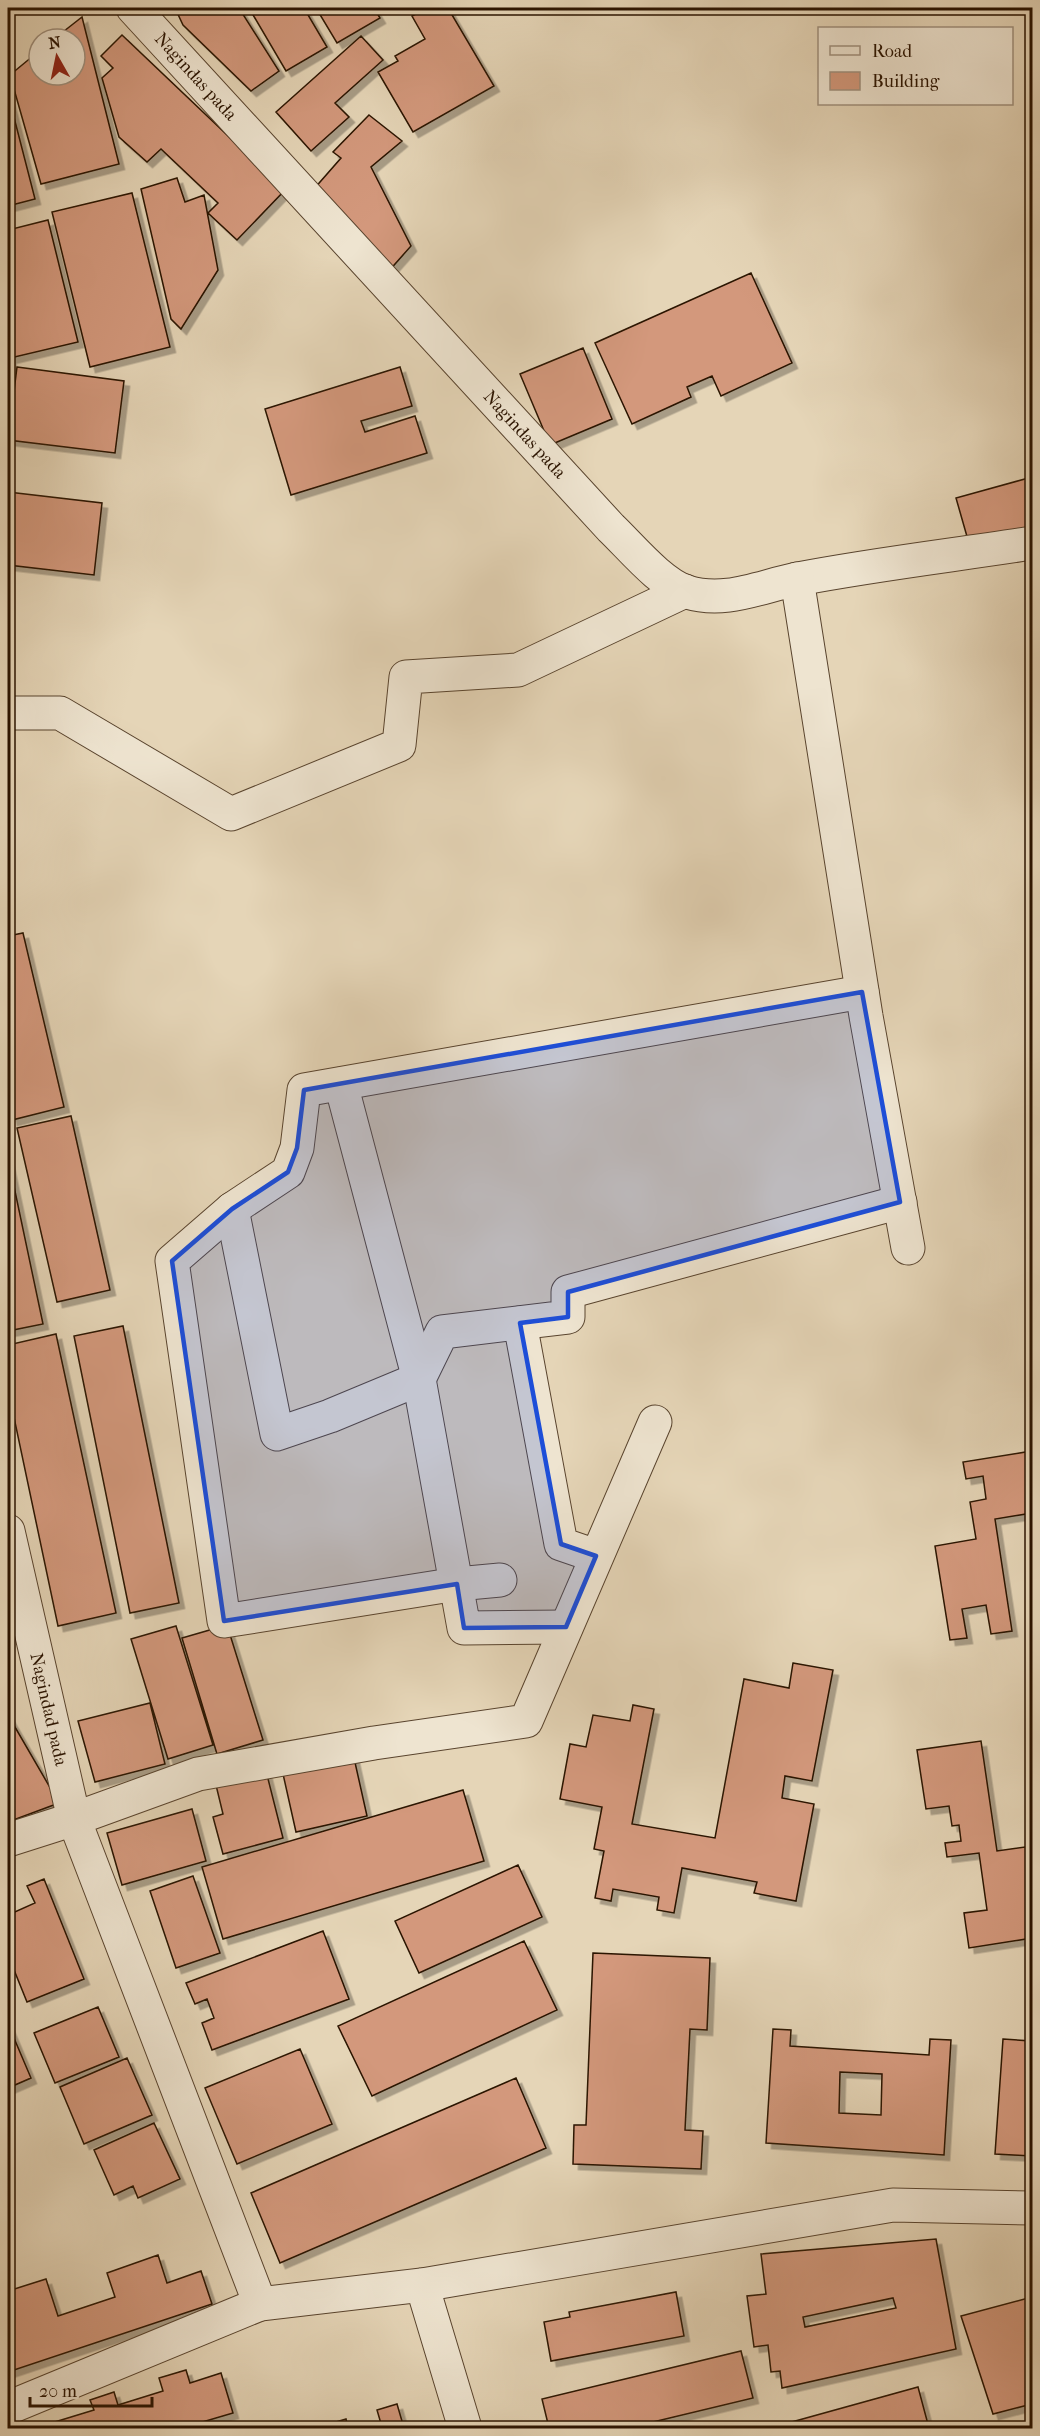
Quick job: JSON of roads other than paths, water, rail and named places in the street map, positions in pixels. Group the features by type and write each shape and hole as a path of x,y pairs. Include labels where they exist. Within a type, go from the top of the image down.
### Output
{"street":[{"name":"Nagindas pada","path":"133,8 611,528 667,580 685,591 706,597 732,596 797,579 1032,543"},
{"path":"797,579 862,992 908,1248"},
{"path":"8,712 60,713 231,814 399,745 406,677 518,670 685,591"},
{"path":"500,1580 457,1584 224,1621 172,1261 232,1209 288,1172 297,1148 304,1090 862,992"},
{"path":"341,1084 419,1379 464,1628 566,1627"},
{"path":"232,1209 277,1434 330,1416 419,1379 442,1332 568,1317 568,1292 900,1202"},
{"path":"520,1323 561,1544 596,1556"},
{"path":"8,1840 74,1819 198,1774 374,1743 526,1721 655,1422"},
{"name":"Nagindad pada","path":"8,1531 74,1819 260,2304"},
{"path":"8,2408 260,2304 422,2285 893,2205 1032,2208"},
{"path":"422,2285 465,2428"}]}
